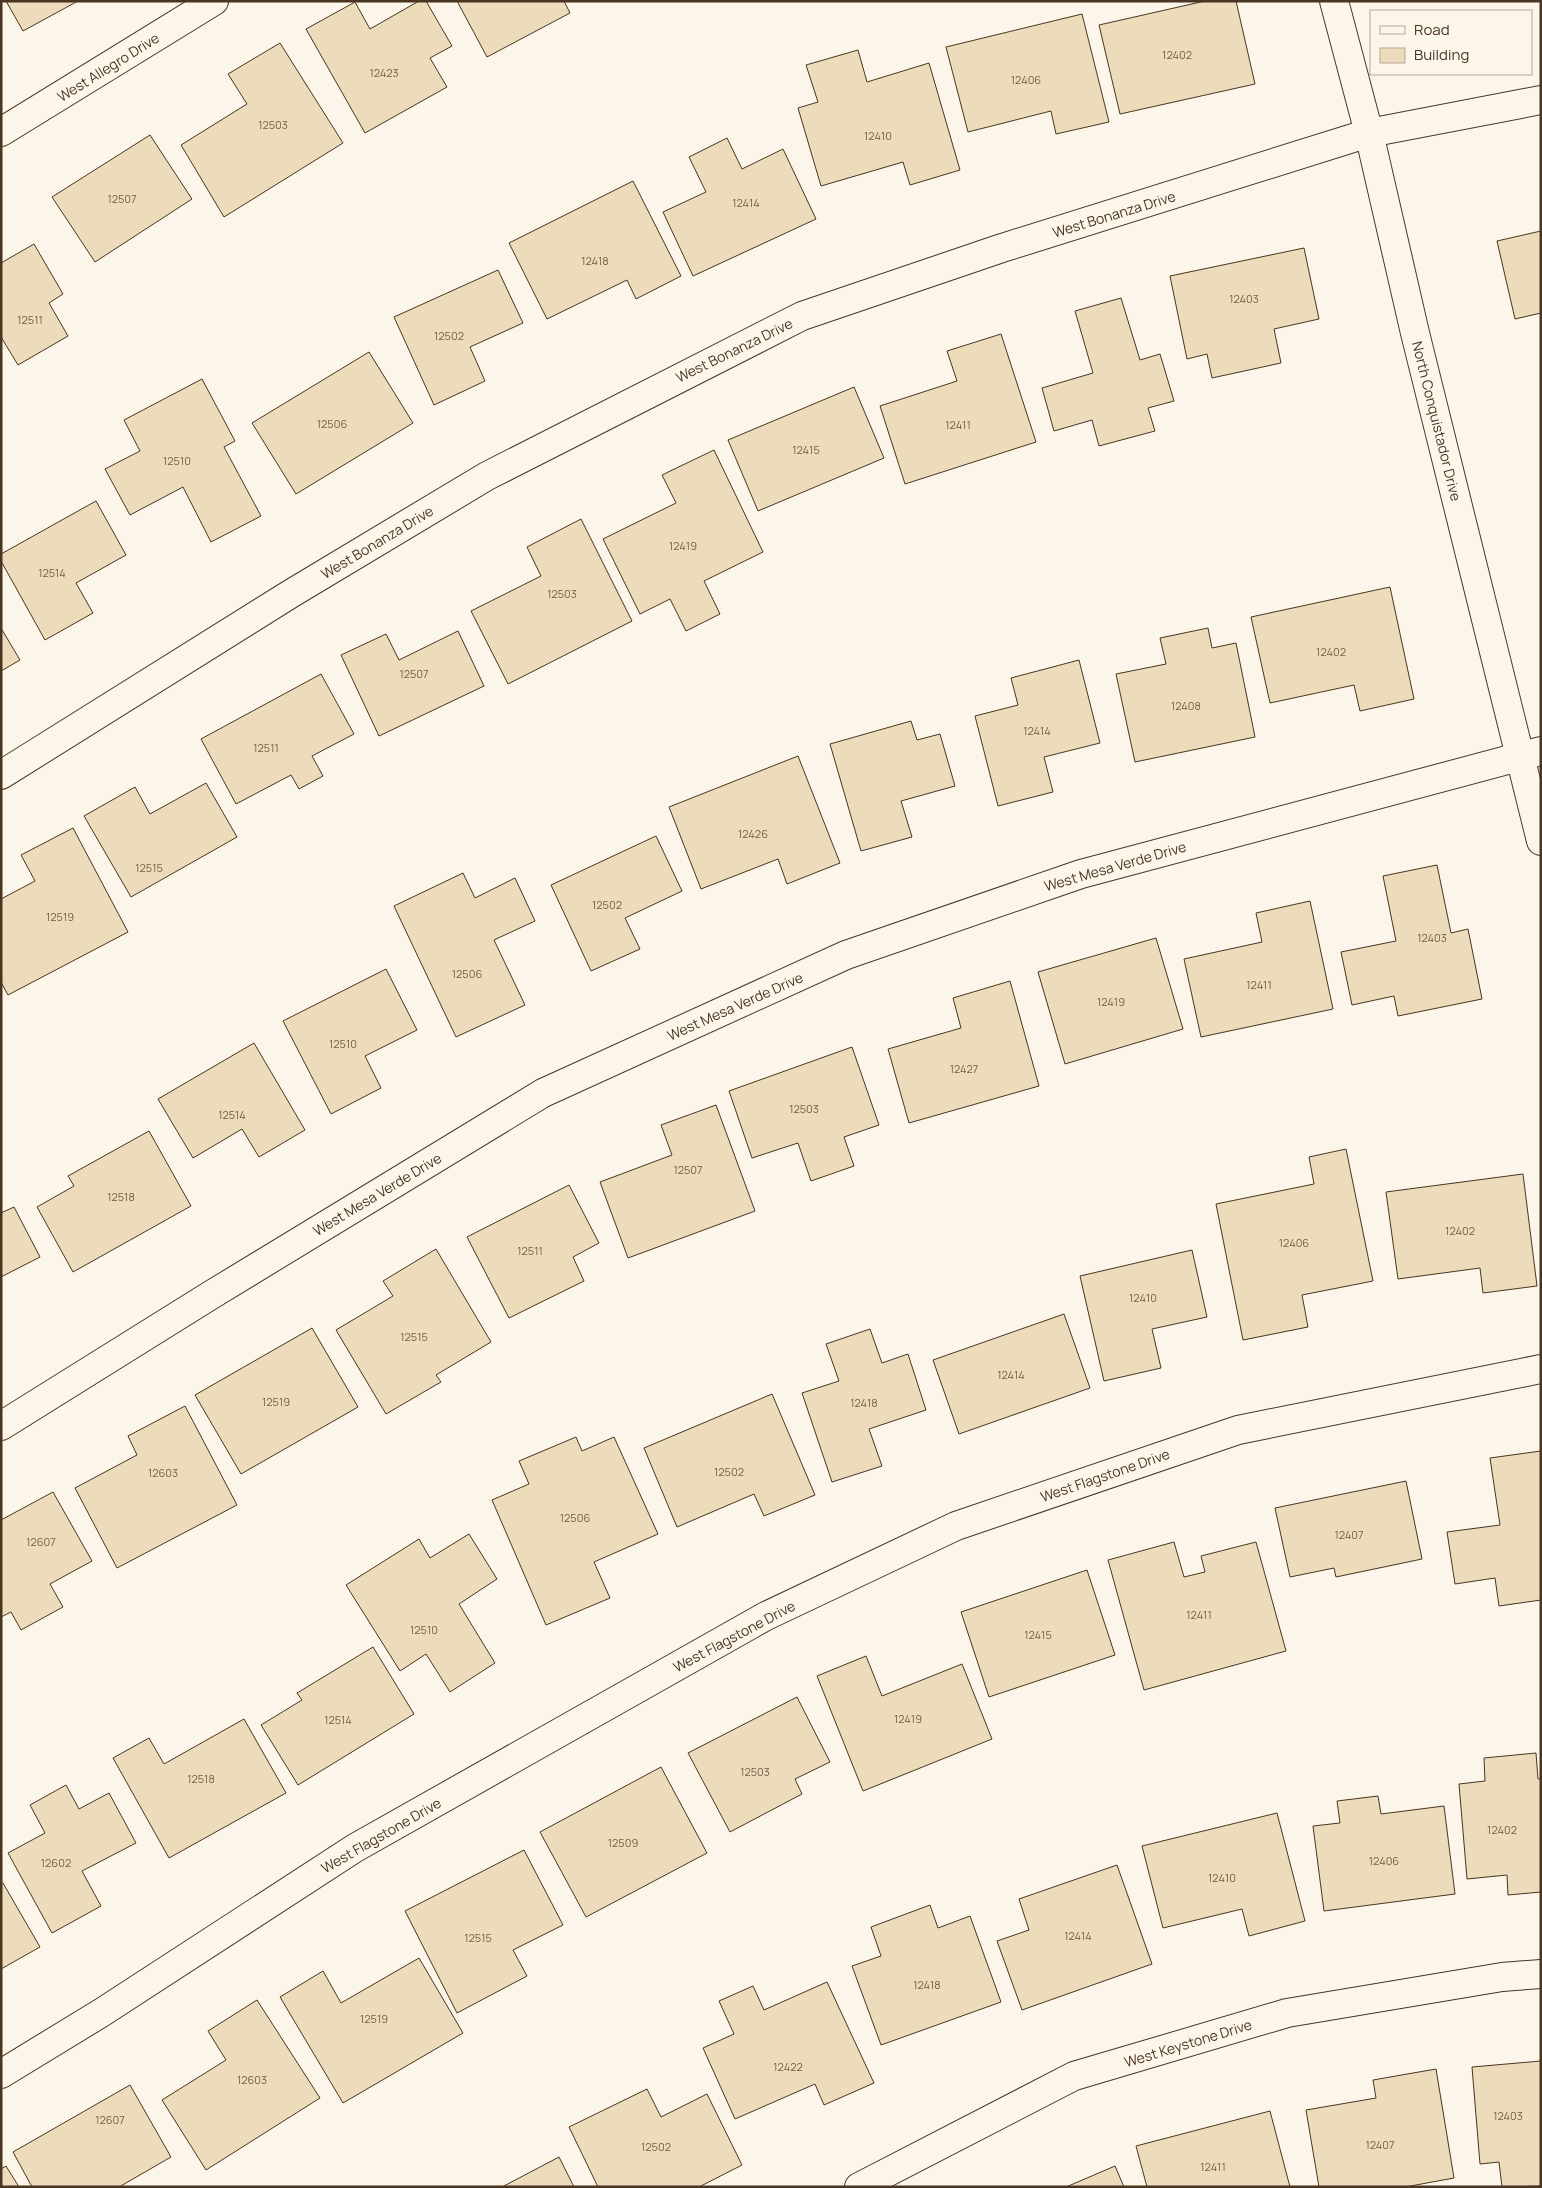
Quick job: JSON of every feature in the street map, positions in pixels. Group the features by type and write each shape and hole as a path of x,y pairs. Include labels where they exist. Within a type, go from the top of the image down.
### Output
{"street":[{"name":"West Allegro Drive","path":"1,132 214,1"},
{"name":"North Conquistador Drive","path":"1334,1 1369,134 1415,334 1485,611 1530,753 1541,841"},
{"name":"West Bonanza Drive","path":"1,775 284,598 487,476 802,316 1002,248 1369,134 1541,100"},
{"name":"West Mesa Verde Drive","path":"1,1426 543,1093 846,955 1081,874 1530,753"},
{"name":"West Flagstone Drive","path":"1,2074 101,2013 355,1848 766,1616 956,1526 1238,1430 1541,1369"},
{"name":"West Keystone Drive","path":"859,2187 1074,2076 1287,2013 1502,1977 1541,1974"}],"building":[{"path":"6,1 78,1 23,31"},
{"path":"419,1 426,1 452,46 430,58 447,87 365,133 306,29 355,2 370,29"},
{"path":"457,1 564,1 570,13 487,57"},
{"path":"1205,1 1236,1 1255,84 1120,114 1099,25"},
{"path":"1082,14 1109,122 1056,134 1051,111 968,132 946,47"},
{"path":"280,43 343,143 224,217 181,145 247,104 228,74"},
{"path":"858,50 867,82 929,63 960,170 910,185 903,162 821,186 798,108 818,102 806,65"},
{"path":"150,135 192,199 95,262 52,197"},
{"path":"727,138 742,169 783,149 816,219 693,276 663,212 706,192 689,157"},
{"path":"633,181 681,276 636,299 627,280 547,319 509,243"},
{"path":"1541,231 1541,313 1515,319 1497,241"},
{"path":"34,244 63,294 49,303 68,336 18,365 1,337 1,263"},
{"path":"1304,248 1319,319 1274,329 1281,363 1212,378 1207,354 1187,359 1170,276"},
{"path":"498,270 523,323 470,347 485,381 434,405 394,317"},
{"path":"1121,298 1140,360 1160,354 1174,401 1148,408 1155,431 1099,446 1092,420 1054,431 1042,388 1093,373 1075,311"},
{"path":"1001,334 1036,442 905,484 880,406 957,381 947,351"},
{"path":"369,352 413,423 296,494 252,423"},
{"path":"202,379 235,441 224,447 261,516 211,542 183,487 130,515 105,469 140,451 124,420"},
{"path":"854,387 884,458 758,511 728,440"},
{"path":"714,450 763,552 704,581 720,614 686,631 670,599 640,614 603,539 676,503 662,475"},
{"path":"96,501 126,555 76,583 93,613 45,640 1,561 1,554"},
{"path":"581,519 632,621 508,684 471,611 541,576 527,547"},
{"path":"1390,587 1414,699 1360,711 1354,685 1270,703 1251,617"},
{"path":"1,628 20,660 1,671"},
{"path":"1208,628 1212,648 1236,643 1255,737 1135,762 1116,674 1166,664 1160,638"},
{"path":"458,631 484,686 379,736 341,655 386,634 399,660"},
{"path":"1079,660 1100,743 1044,757 1053,792 998,806 975,716 1018,705 1011,678"},
{"path":"321,674 354,734 312,756 323,776 299,789 291,775 236,804 201,739"},
{"path":"911,721 917,740 940,734 955,786 901,801 912,837 861,851 830,744"},
{"path":"798,756 840,863 787,884 778,859 701,889 669,807"},
{"path":"206,783 237,837 131,897 84,816 135,787 150,814"},
{"path":"73,828 128,932 8,995 1,982 1,899 35,881 21,855"},
{"path":"656,836 682,891 625,918 640,949 591,971 551,885"},
{"path":"1437,865 1451,933 1468,929 1482,999 1398,1016 1394,996 1352,1005 1341,952 1396,941 1383,876"},
{"path":"463,873 475,898 515,878 535,921 494,940 525,1005 456,1037 394,906"},
{"path":"1310,901 1333,1009 1201,1037 1184,959 1262,942 1256,913"},
{"path":"1156,938 1183,1029 1065,1064 1038,972"},
{"path":"386,969 417,1030 365,1056 381,1088 331,1114 283,1021"},
{"path":"1010,981 1039,1086 909,1123 888,1049 961,1028 953,998"},
{"path":"254,1043 305,1130 259,1157 242,1129 193,1158 158,1099"},
{"path":"852,1047 879,1125 844,1137 854,1166 811,1181 798,1143 752,1158 729,1091"},
{"path":"716,1105 755,1211 628,1258 600,1182 672,1155 661,1125"},
{"path":"149,1131 191,1206 73,1272 37,1207 74,1186 68,1176"},
{"path":"1346,1149 1373,1281 1302,1295 1308,1327 1243,1340 1216,1204 1314,1184 1309,1157"},
{"path":"1523,1174 1537,1286 1483,1293 1480,1268 1398,1279 1386,1192"},
{"path":"569,1185 599,1243 573,1257 584,1281 509,1318 467,1237"},
{"path":"14,1207 40,1257 1,1277 1,1213"},
{"path":"436,1249 491,1342 436,1375 441,1382 386,1414 336,1330 393,1296 383,1281"},
{"path":"1192,1250 1207,1317 1152,1329 1161,1368 1104,1381 1080,1276"},
{"path":"1064,1314 1090,1388 959,1434 933,1360"},
{"path":"312,1328 358,1407 241,1474 195,1395"},
{"path":"870,1329 882,1363 908,1354 926,1410 869,1429 882,1466 832,1482 802,1393 839,1381 826,1344"},
{"path":"772,1394 815,1495 764,1516 754,1494 677,1527 644,1448"},
{"path":"185,1406 237,1505 117,1568 75,1488 137,1455 128,1436"},
{"path":"576,1437 582,1451 614,1437 658,1534 594,1562 610,1598 546,1625 492,1500 529,1484 519,1461"},
{"path":"1541,1451 1541,1600 1499,1606 1495,1578 1455,1584 1447,1532 1500,1525 1490,1458"},
{"path":"1406,1481 1422,1559 1336,1577 1334,1568 1290,1577 1275,1508"},
{"path":"53,1492 92,1561 50,1584 63,1607 21,1630 11,1612 1,1617 1,1520"},
{"path":"469,1534 497,1579 459,1604 495,1663 450,1692 426,1654 400,1671 346,1585 419,1539 430,1558"},
{"path":"1174,1542 1184,1577 1205,1572 1201,1556 1256,1542 1286,1651 1144,1690 1108,1560"},
{"path":"1087,1570 1115,1655 989,1697 961,1612"},
{"path":"373,1647 414,1714 298,1785 261,1725 302,1700 297,1693"},
{"path":"866,1656 882,1696 962,1664 992,1739 863,1791 817,1676"},
{"path":"797,1697 830,1762 795,1779 802,1794 730,1832 688,1753"},
{"path":"244,1719 286,1793 169,1858 113,1758 149,1738 164,1764"},
{"path":"1536,1753 1538,1779 1541,1779 1541,1892 1508,1895 1507,1875 1467,1879 1459,1784 1485,1781 1484,1758"},
{"path":"661,1767 707,1853 586,1917 540,1832"},
{"path":"66,1785 79,1809 109,1793 136,1843 82,1871 101,1906 52,1933 8,1853 45,1833 30,1805"},
{"path":"1378,1796 1381,1814 1444,1806 1455,1894 1324,1911 1313,1826 1340,1823 1337,1801"},
{"path":"1277,1813 1305,1921 1249,1936 1242,1909 1163,1928 1142,1846"},
{"path":"524,1850 563,1925 513,1950 527,1976 457,2013 405,1911"},
{"path":"1117,1865 1152,1964 1022,2010 997,1941 1029,1930 1019,1899"},
{"path":"1,1883 3,1883 40,1947 1,1969"},
{"path":"930,1905 938,1928 970,1916 1001,2002 881,2045 852,1966 881,1956 871,1927"},
{"path":"419,1958 463,2033 343,2103 280,1997 323,1971 341,2003"},
{"path":"827,1982 874,2083 824,2105 815,2084 735,2119 703,2048 734,2034 719,2001 753,1986 764,2010"},
{"path":"257,2000 320,2098 206,2170 162,2100 226,2060 208,2031"},
{"path":"1541,2061 1541,2186 1502,2187 1499,2162 1480,2164 1472,2067"},
{"path":"1436,2069 1454,2178 1405,2187 1319,2187 1306,2110 1376,2098 1373,2080"},
{"path":"130,2085 171,2157 119,2187 32,2187 13,2152"},
{"path":"647,2089 661,2117 707,2094 742,2165 699,2187 598,2187 569,2127"},
{"path":"1270,2111 1290,2187 1147,2187 1136,2146"},
{"path":"559,2157 574,2187 502,2187"},
{"path":"6,2166 19,2187 1,2187 1,2169"},
{"path":"1115,2166 1124,2187 1066,2187"}]}
